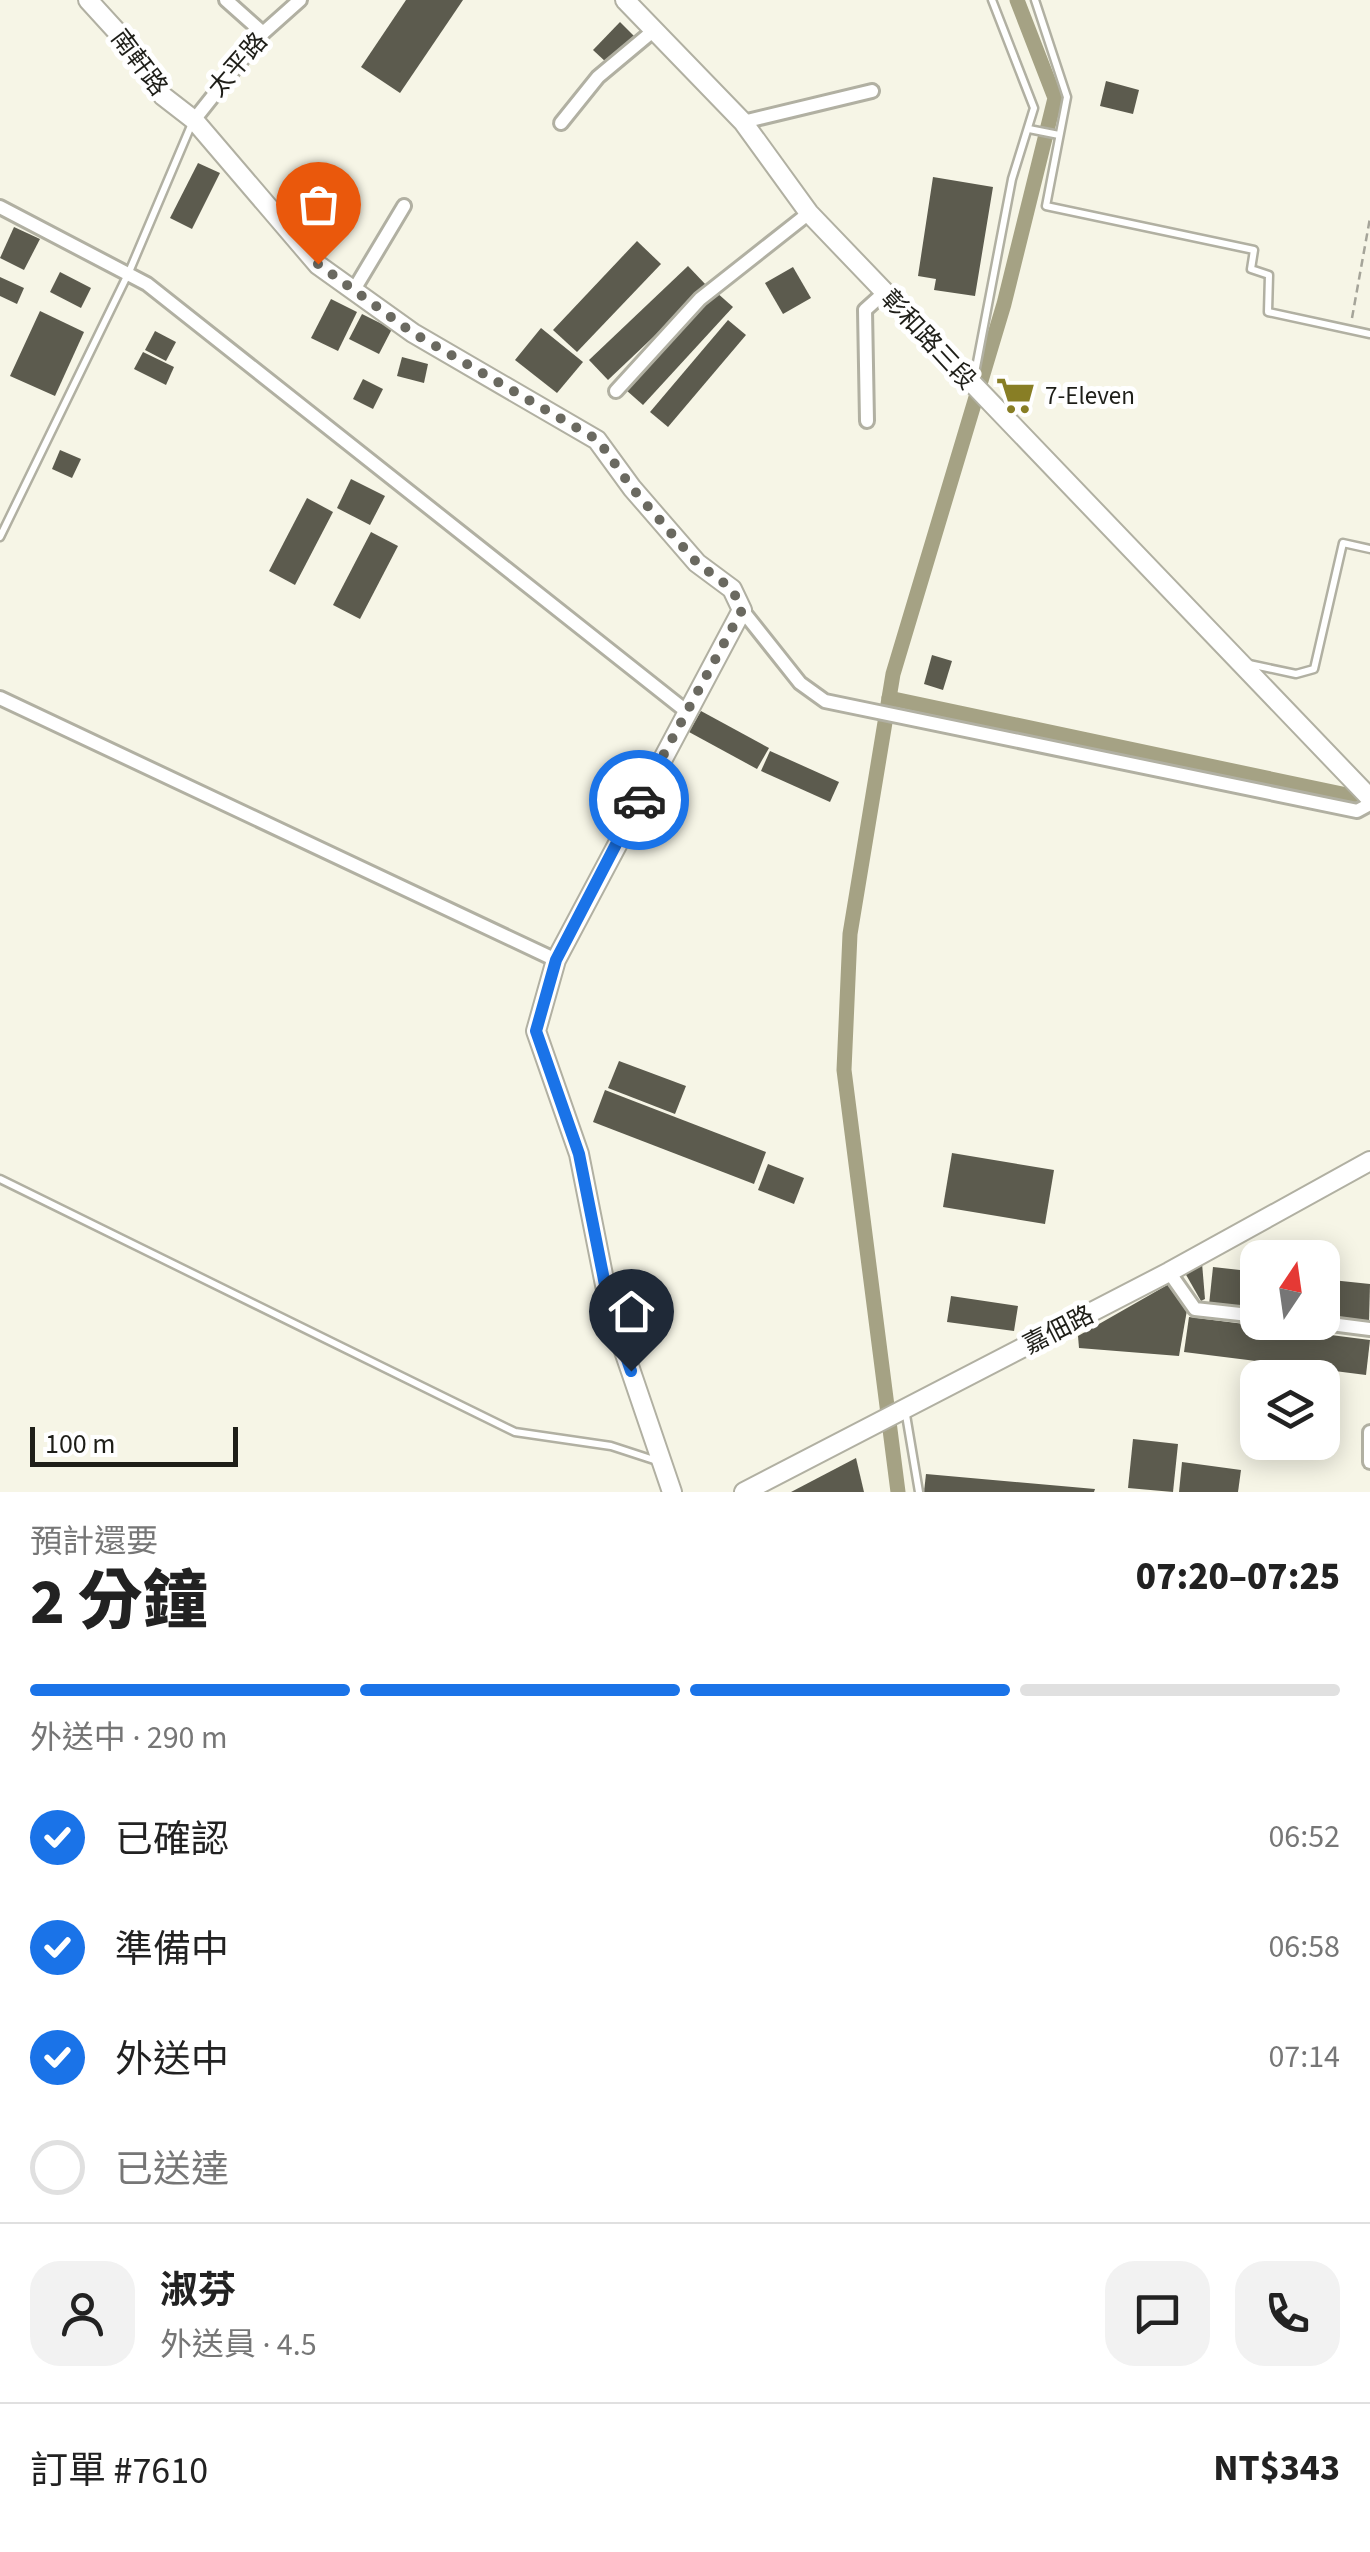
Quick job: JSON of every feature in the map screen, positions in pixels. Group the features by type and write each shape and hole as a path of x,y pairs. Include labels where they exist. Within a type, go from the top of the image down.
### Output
{"street":[{"name":"南軒路","path":"88,0 130,46 163,96 194,120"},
{"path":"226,0 263,33"},
{"name":"太平路","path":"300,0 263,33 194,120 318,264 413,333 598,440 632,488 697,563 732,589 742,610"},
{"name":"彰和路三段","path":"625,0 743,122 808,213 1367,794"},
{"path":"561,123 598,77 653,31"},
{"path":"743,122 872,90"},
{"path":"355,288 404,206"},
{"path":"0,207 128,272 686,711"},
{"path":"616,391 700,299 808,213"},
{"path":"867,421 865,310 885,292"},
{"path":"672,1492 610,1310 579,1154 536,1031 556,960 742,610 800,682 825,701 1357,810 1367,794"},
{"path":"0,698 556,960"},
{"name":"嘉佃路","path":"744,1492 1168,1272 1370,1162"},
{"path":"1168,1272 1194,1309 1240,1314"},
{"path":"1340,1325 1370,1328"},
{"path":"1370,1432 1370,1462"}],"lane":[{"path":"972,385 1012,179 1034,108 992,0"},
{"path":"1035,0 1067,97 1046,206 1254,250 1251,269 1269,275 1268,312 1370,334"},
{"path":"0,537 128,272 194,120"},
{"path":"1029,129 1059,135"},
{"path":"1238,662 1296,674 1314,669 1343,542 1370,549"},
{"path":"0,1179 515,1432 611,1446 664,1462"},
{"path":"904,1408 919,1492"}],"path":[{"path":"1350,330 1370,218"}],"building":[{"path":"406,0 463,0 400,93 361,67"},
{"path":"620,22 634,36 607,63 593,50"},
{"path":"1106,81 1139,90 1133,114 1100,106"},
{"path":"198,163 220,173 192,229 170,218"},
{"path":"933,177 993,187 975,296 934,290 936,279 918,276"},
{"path":"14,227 40,239 24,270 0,258"},
{"path":"637,241 661,264 577,352 553,330"},
{"path":"688,266 707,286 608,380 589,360"},
{"path":"793,267 811,298 783,314 765,283"},
{"path":"60,272 91,288 81,308 50,292"},
{"path":"0,277 24,288 17,304 0,296"},
{"path":"716,292 733,307 643,405 626,390"},
{"path":"331,299 357,312 338,351 311,338"},
{"path":"40,311 84,332 55,396 10,376"},
{"path":"362,314 392,329 379,354 349,339"},
{"path":"728,320 746,335 668,427 650,412"},
{"path":"541,328 583,362 557,393 515,360"},
{"path":"155,331 176,342 166,361 145,350"},
{"path":"143,352 174,367 166,385 134,369"},
{"path":"402,357 428,364 424,383 397,376"},
{"path":"363,379 383,389 373,409 353,399"},
{"path":"60,450 81,459 72,478 52,469"},
{"path":"351,479 385,496 370,525 337,508"},
{"path":"307,498 333,512 295,585 269,571"},
{"path":"371,532 398,546 360,619 333,605"},
{"path":"932,655 952,661 943,690 924,684"},
{"path":"701,711 769,748 757,769 689,732"},
{"path":"770,751 839,782 830,802 761,771"},
{"path":"619,1061 686,1086 675,1114 608,1088"},
{"path":"605,1090 766,1152 754,1184 593,1122"},
{"path":"952,1153 1054,1170 1045,1224 943,1207"},
{"path":"768,1164 804,1178 794,1204 758,1190"},
{"path":"1202,1263 1205,1299 1201,1301 1185,1273"},
{"path":"1213,1267 1240,1270 1240,1308 1209,1305"},
{"path":"1340,1281 1370,1284 1369,1322 1340,1319"},
{"path":"1169,1284 1187,1310 1179,1356 1079,1348 1078,1336"},
{"path":"951,1296 1018,1306 1014,1331 947,1322"},
{"path":"1189,1317 1240,1323 1240,1340 1340,1340 1340,1336 1370,1340 1366,1375 1340,1372 1340,1360 1247,1360 1184,1352"},
{"path":"1133,1439 1178,1444 1173,1492 1128,1488"},
{"path":"856,1458 864,1492 791,1492"},
{"path":"1182,1462 1241,1470 1238,1492 1179,1492"},
{"path":"926,1474 1095,1489 924,1492"}],"waterway":[{"path":"898,1492 844,1070 850,934 893,674 1004,304 1055,98 1017,0"},
{"path":"889,698 1370,800"}],"way so far":[{"path":"318,264 413,333 598,440 618,471 697,563 732,589 742,610 639,800"}],"place":[{"name":"7-Eleven","path":"1015,395"}],"route":[{"path":"631,1371 610,1310 579,1154 536,1031 537,1014 556,960 639,800"}]}
